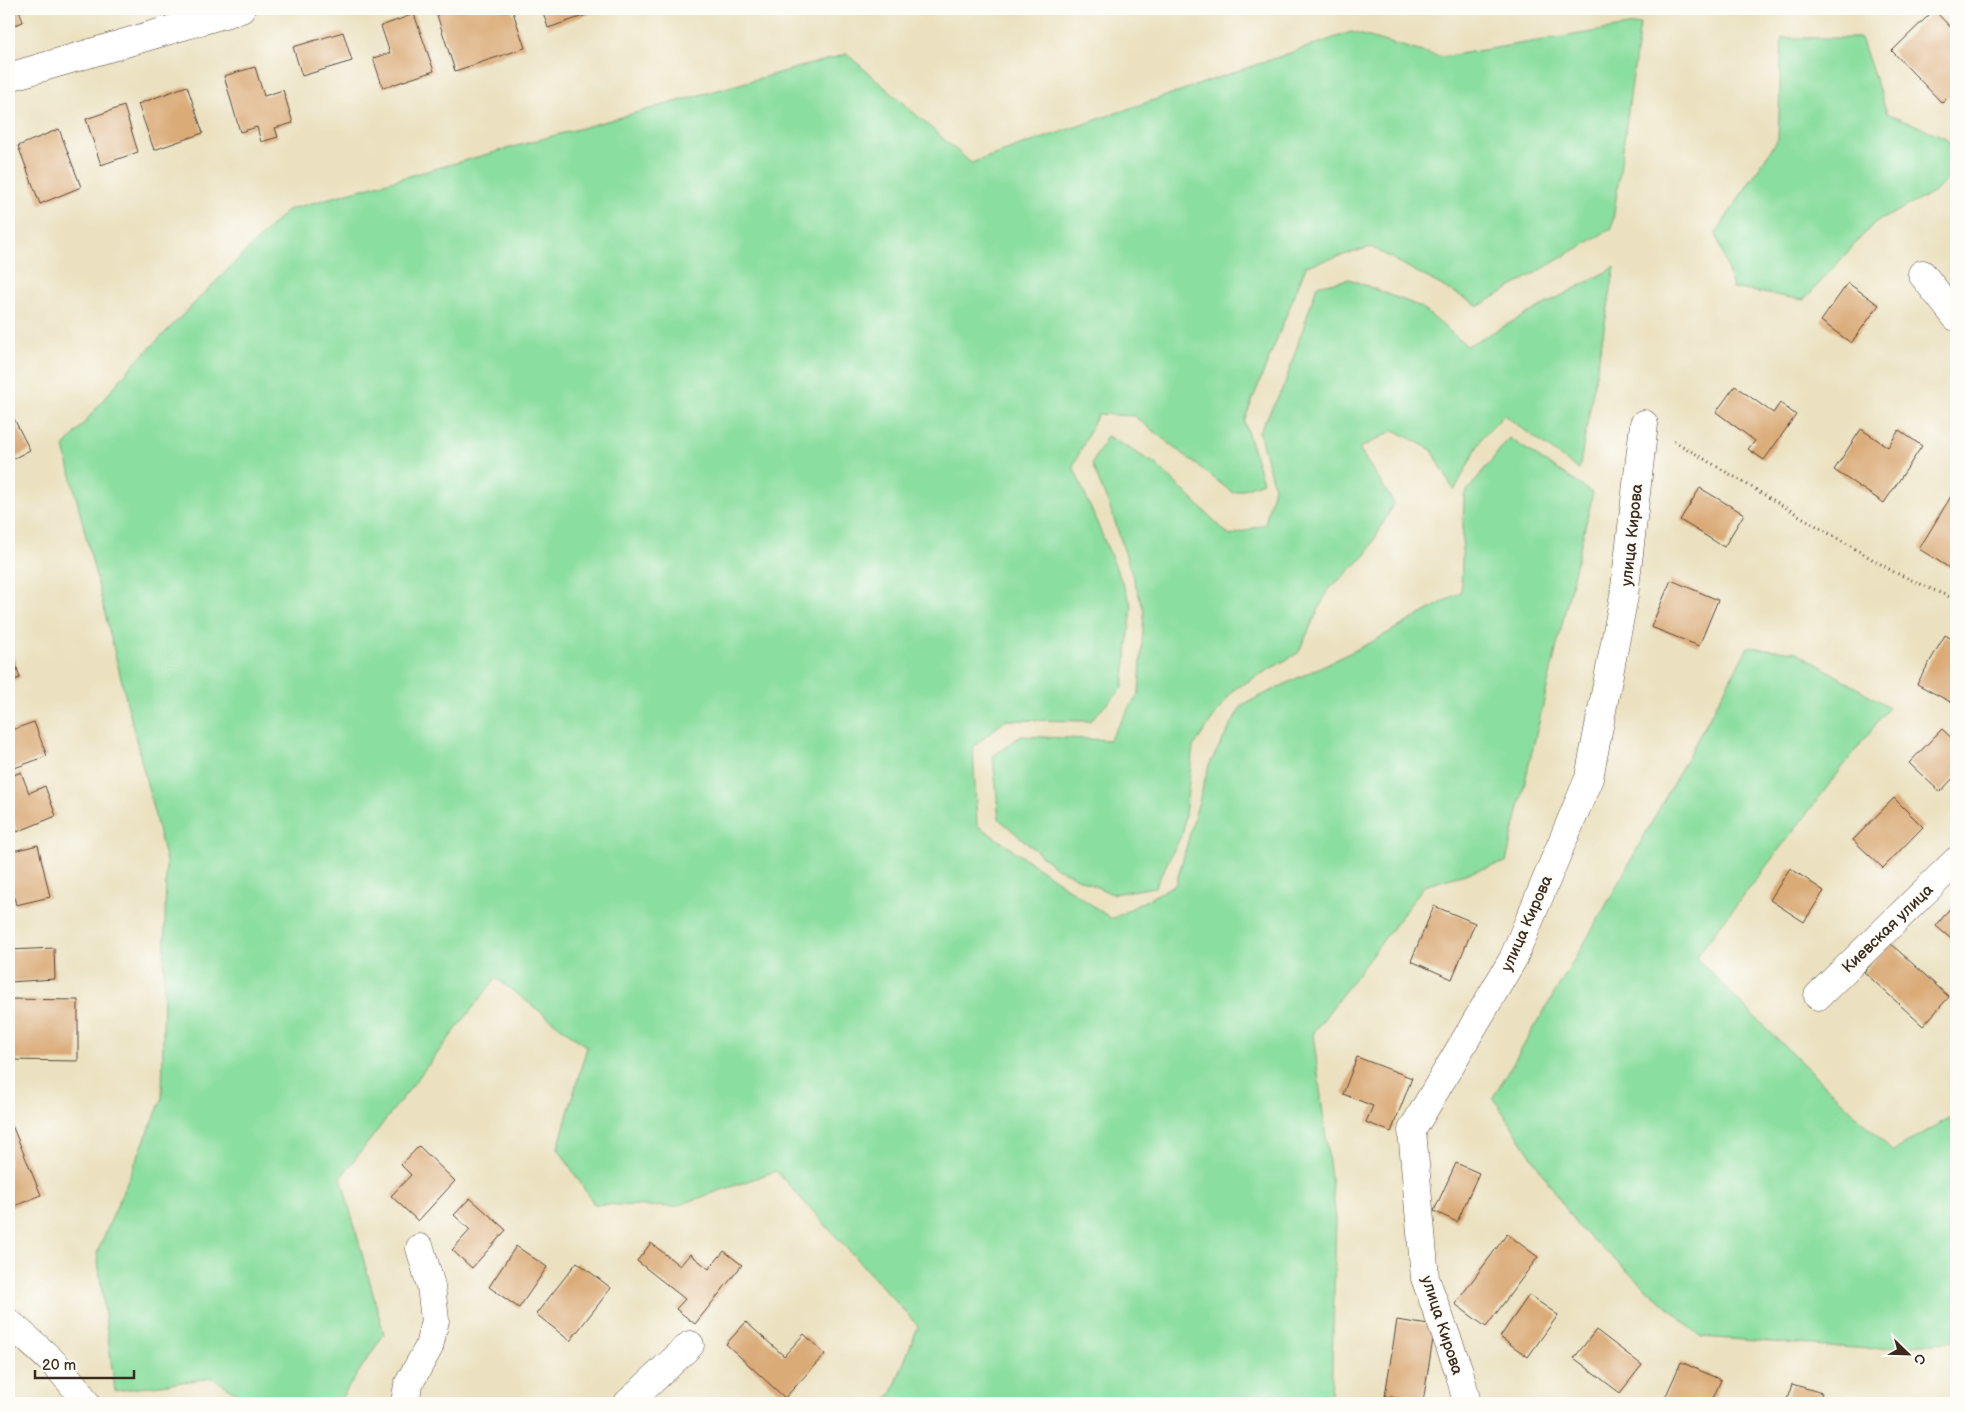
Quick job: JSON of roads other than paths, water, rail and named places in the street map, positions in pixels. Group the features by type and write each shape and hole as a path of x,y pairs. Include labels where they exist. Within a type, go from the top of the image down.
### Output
{"street":[{"path":"9,77 241,9"},
{"path":"1922,274 1956,317"},
{"name":"улица Кирова","path":"1466,1403 1459,1371 1426,1278 1412,1130 1513,959 1589,778 1624,596 1644,424"},
{"name":"Киевская улица","path":"1818,996 1956,861"},
{"path":"405,1403 408,1385 429,1347 435,1320 431,1286 420,1248"},
{"path":"9,1323 74,1384 86,1403"},
{"path":"628,1403 690,1346"}]}
